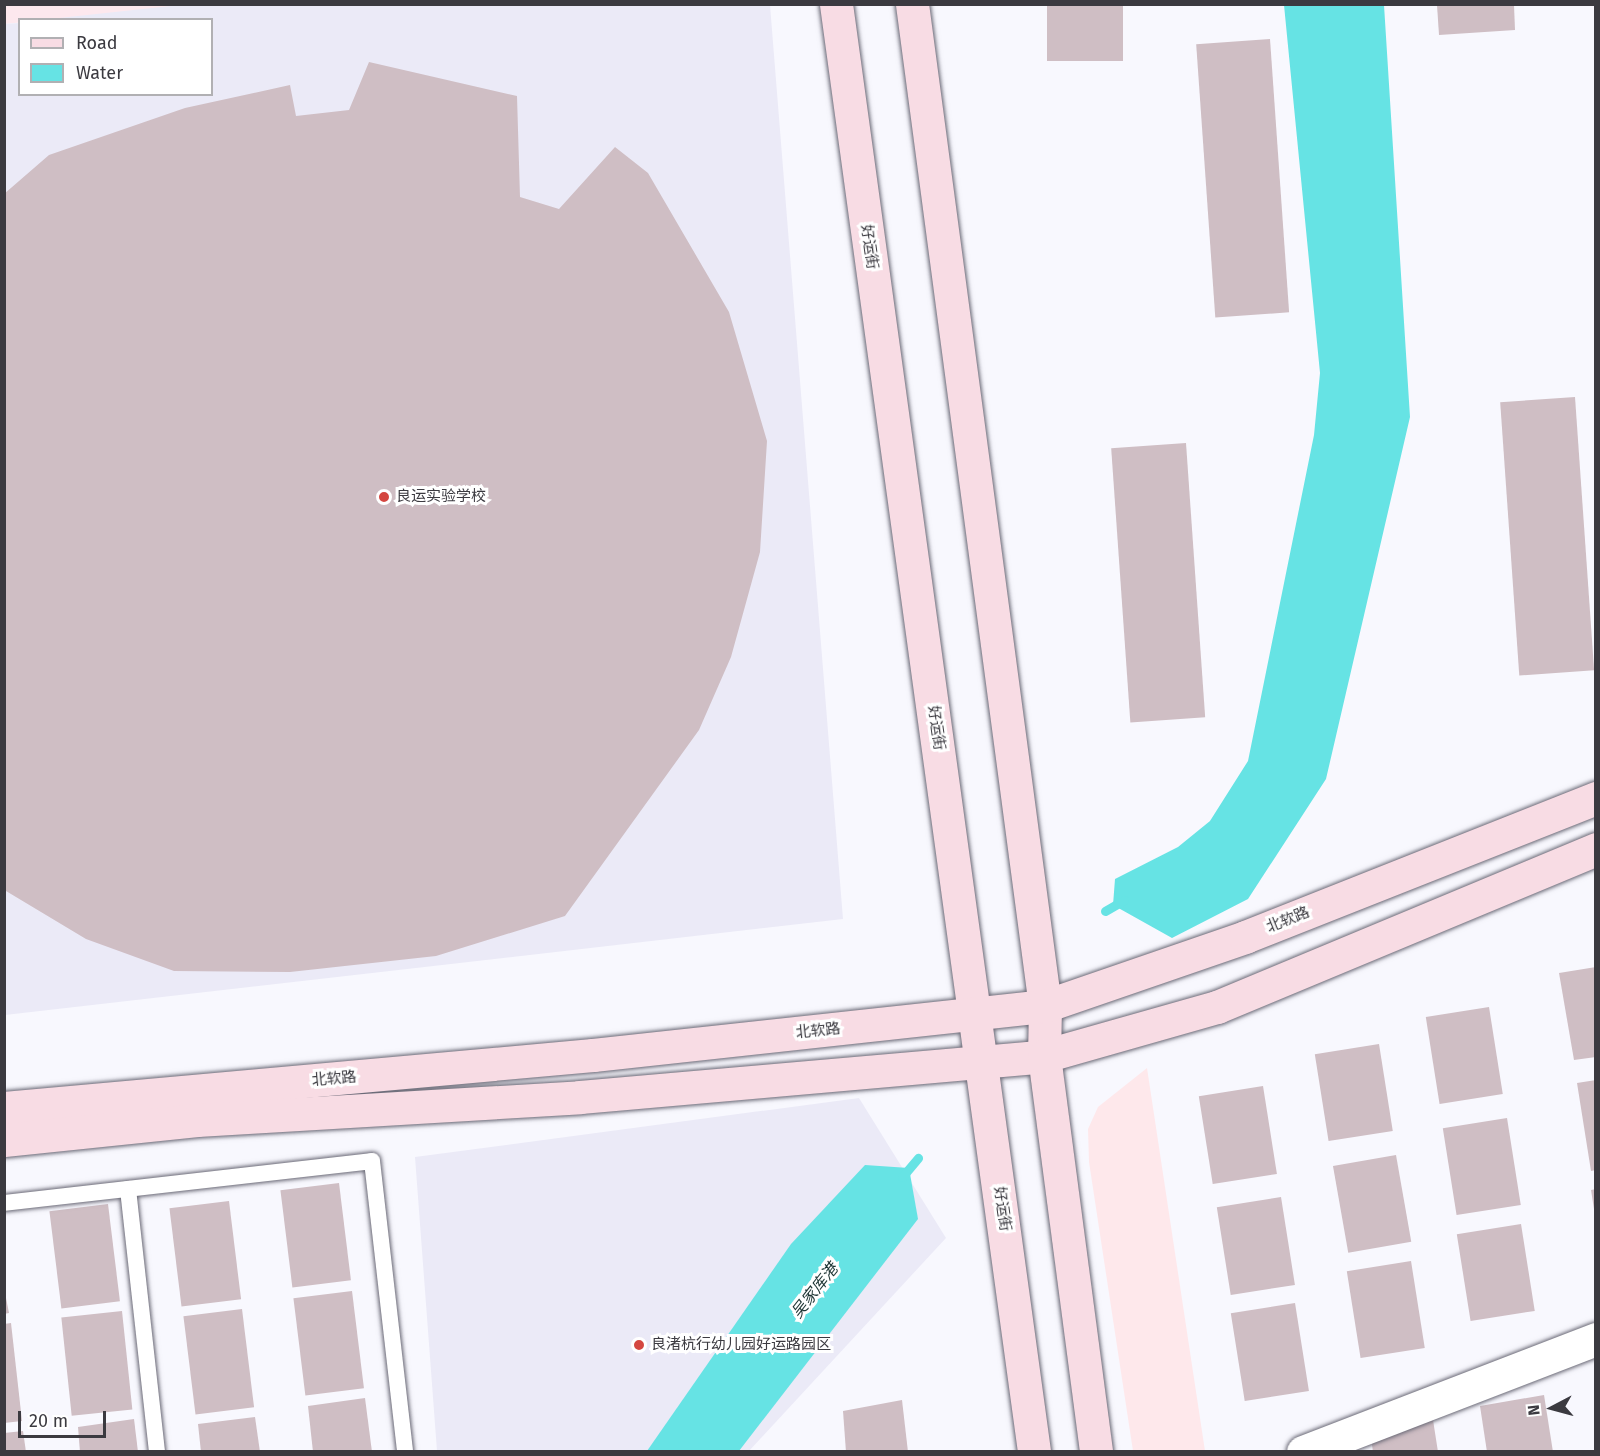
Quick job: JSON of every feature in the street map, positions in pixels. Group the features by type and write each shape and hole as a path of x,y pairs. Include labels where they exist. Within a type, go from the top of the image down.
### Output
{"street":[{"name":"好运街","path":"836,4 976,1014 1034,1452"},
{"path":"912,4 1045,1006 1044,1056 1096,1452"},
{"name":"北软路","path":"4,1108 593,1055 1045,1006 1245,937 1596,798"},
{"path":"4,1140 197,1120 580,1097 1044,1056 1218,1007 1596,849"},
{"path":"1303,1452 1596,1339"}],"lane":[{"path":"4,1203 372,1161 405,1452"},
{"path":"128,1189 158,1452"}],"shaded area":[{"name":"良运实验学校","path":"189,4 770,5 843,919 5,1015 4,24 18,23 18,96 213,96 213,18 59,18"},
{"path":"4,5 189,5 63,18 18,18 18,23 5,24"},
{"path":"1147,1068 1205,1451 1133,1451 1089,1162 1088,1129 1098,1107"},
{"name":"良渚杭行幼儿园好运路园区","path":"859,1098 946,1238 749,1451 437,1451 415,1157"}],"water":[{"path":"1284,5 1384,5 1410,417 1326,779 1248,899 1172,938 1113,905 1115,879 1178,847 1210,821 1248,761 1314,435 1320,373"},
{"path":"865,1165 909,1168 918,1219 739,1451 647,1451 791,1244"}],"building":[{"path":"1047,4 1123,4 1123,61 1047,61"},
{"path":"1437,5 1514,5 1515,30 1439,35"},
{"path":"1270,39 1289,312 1215,317 1196,44"},
{"name":"良运实验学校","path":"369,62 517,96 520,197 559,209 615,147 648,173 729,312 767,441 760,552 731,657 699,730 565,916 436,956 290,972 174,971 86,939 6,891 4,194 49,155 185,108 290,85 296,116 349,110"},
{"path":"1575,397 1594,670 1519,676 1500,402"},
{"path":"1186,443 1205,717 1130,723 1111,448"},
{"path":"1596,967 1596,1057 1574,1060 1559,973"},
{"path":"1489,1007 1503,1094 1440,1104 1426,1017"},
{"path":"1379,1044 1393,1131 1329,1141 1315,1054"},
{"path":"1596,1080 1596,1170 1591,1171 1577,1083"},
{"path":"1263,1086 1277,1174 1213,1184 1199,1096"},
{"path":"1507,1118 1521,1205 1457,1215 1443,1128"},
{"path":"1396,1155 1411,1242 1348,1253 1333,1166"},
{"path":"339,1183 351,1280 292,1287 280,1190"},
{"path":"1596,1189 1596,1209 1594,1209 1591,1190"},
{"path":"1281,1197 1295,1285 1231,1295 1217,1207"},
{"path":"229,1201 241,1299 182,1307 169,1208"},
{"path":"108,1204 120,1301 61,1308 49,1211"},
{"path":"1521,1224 1535,1311 1471,1321 1457,1234"},
{"path":"1411,1261 1425,1348 1361,1358 1347,1271"},
{"path":"4,1288 9,1313 4,1314"},
{"path":"352,1291 364,1388 305,1395 293,1298"},
{"path":"1295,1303 1309,1391 1245,1401 1231,1313"},
{"path":"242,1309 254,1407 196,1414 183,1316"},
{"path":"122,1311 132,1409 72,1416 61,1317"},
{"path":"11,1323 22,1421 4,1423 4,1324"},
{"path":"1544,1395 1553,1452 1487,1452 1480,1406"},
{"path":"365,1398 372,1452 313,1452 308,1406"},
{"path":"902,1400 908,1452 846,1452 843,1411"},
{"path":"255,1417 260,1452 201,1452 198,1424"},
{"path":"134,1419 138,1452 80,1452 78,1427"},
{"path":"1433,1420 1438,1452 1373,1452 1370,1431"},
{"path":"23,1431 26,1452 4,1452 4,1433"}],"waterway":[{"path":"1105,911 1124,900"},
{"name":"吴家库港","path":"902,1177 918,1158"}],"place":[{"name":"良运实验学校","path":"384,497"},
{"name":"良渚杭行幼儿园好运路园区","path":"639,1345"}]}
